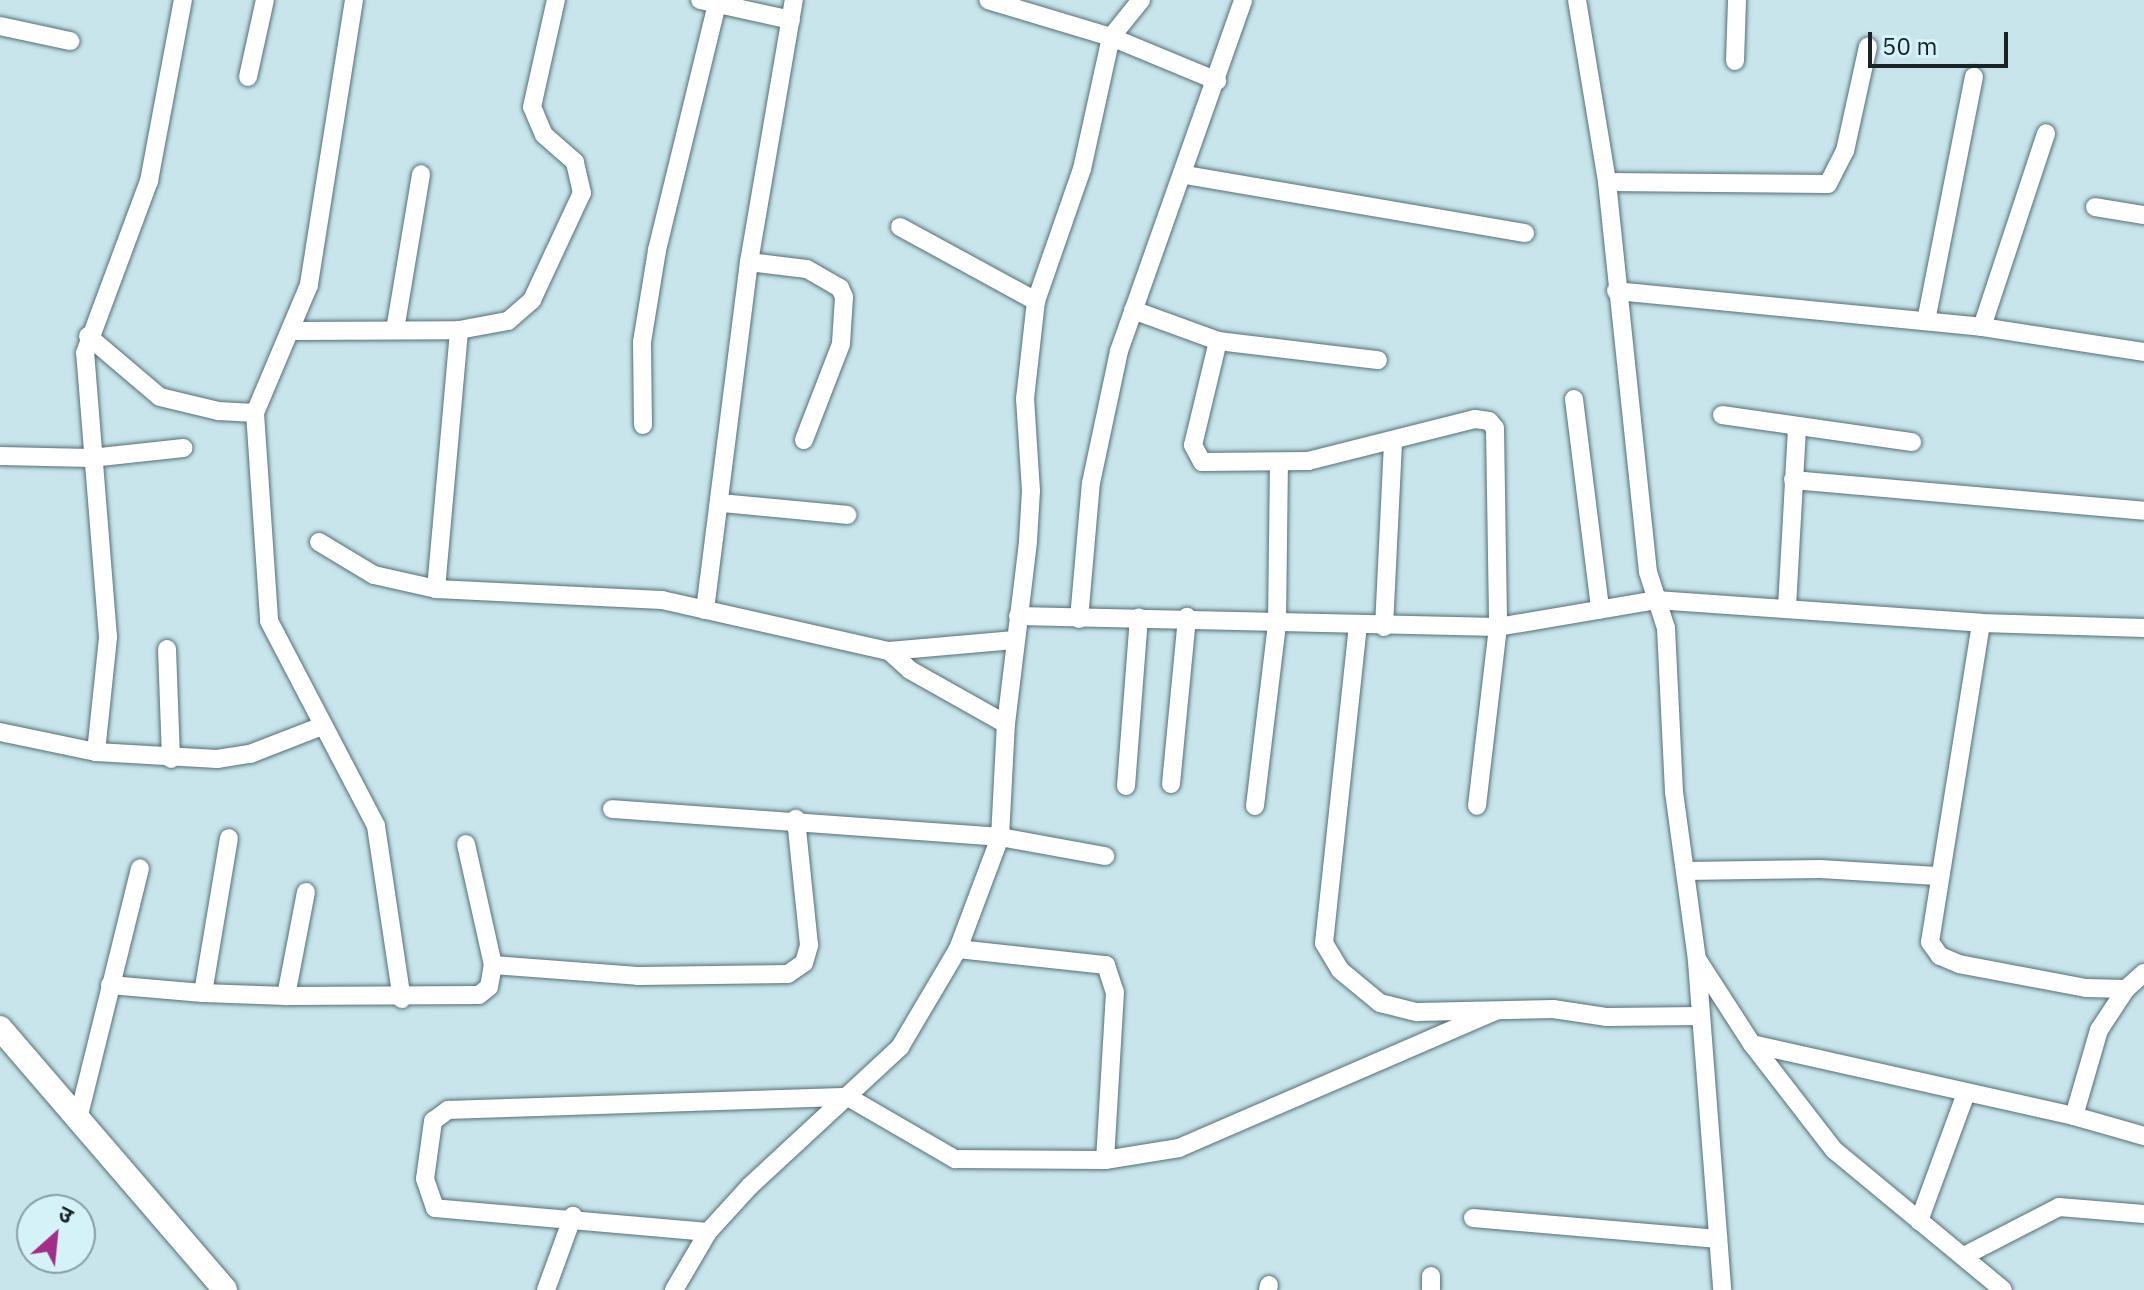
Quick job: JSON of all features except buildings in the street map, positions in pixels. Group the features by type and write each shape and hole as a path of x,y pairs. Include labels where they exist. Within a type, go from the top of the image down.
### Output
{"main road":[{"path":"0,1028 79,1115 225,1290"}],"street":[{"path":"96,752 108,637 91,458 85,353 88,336 149,181 183,0"},
{"path":"248,77 265,0"},
{"path":"354,0 314,256 292,331 255,413 269,621 376,826 402,999"},
{"path":"292,331 459,330 508,321 521,312 546,276 577,211 581,173 544,135 532,107 556,0"},
{"path":"705,610 721,503 749,262 794,0"},
{"path":"674,1290 708,1232 750,1186 900,1047 958,949 1000,837 1006,724 1031,491 1025,399 1036,301 1082,169 1111,37 1141,0"},
{"path":"1079,619 1098,437 1133,310 1185,175 1243,0"},
{"path":"1577,0 1607,182 1616,291 1648,572 1666,628 1674,792 1697,959 1722,1290"},
{"path":"1735,61 1737,0"},
{"path":"643,425 642,342 657,250 712,1 791,20"},
{"path":"996,1 1111,37 1217,81"},
{"path":"0,26 70,41"},
{"path":"1607,182 1828,184 1845,151 1868,46"},
{"path":"1926,321 1974,77"},
{"path":"1982,327 2046,133"},
{"path":"395,330 421,174"},
{"path":"1185,175 1525,233"},
{"path":"2095,207 2144,215"},
{"path":"900,227 1036,301"},
{"path":"749,262 807,269 840,288 844,297 841,344 804,440"},
{"path":"1616,291 1982,327 2144,352"},
{"path":"1133,310 1218,341 1378,360"},
{"path":"436,589 459,330"},
{"path":"88,336 160,397 218,411 255,413"},
{"path":"1218,341 1194,456 1230,466 1279,465 1393,442 1475,419 1492,423 1498,439 1498,627 1477,806"},
{"path":"1574,399 1600,609"},
{"path":"1722,415 1912,442"},
{"path":"1787,607 1797,428"},
{"path":"1384,627 1393,442"},
{"path":"0,456 91,458 183,448"},
{"path":"1255,806 1277,624 1279,465"},
{"path":"1793,480 2144,511"},
{"path":"721,503 847,515"},
{"path":"319,542 374,575 436,589 607,594 705,610 889,651 1015,640"},
{"path":"1018,616 1079,619 1187,617 1277,624 1498,627 1656,600 1981,623 2144,628 2144,618"},
{"path":"1126,786 1139,617"},
{"path":"1171,784 1187,617"},
{"path":"1981,623 1937,876 1930,942 1940,956 2086,988 2126,989"},
{"path":"1358,625 1326,919 1328,956 1360,988 1394,1009 1701,1016"},
{"path":"167,649 171,759"},
{"path":"889,651 910,670 1006,724"},
{"path":"0,732 96,752 171,759 250,754 322,726"},
{"path":"612,809 796,819 1000,837 1105,856"},
{"path":"493,965 638,976 788,974 804,963 809,945 796,819"},
{"path":"203,993 229,838"},
{"path":"110,985 286,996 402,999 479,995 489,987 493,965 466,844"},
{"path":"79,1115 140,868"},
{"path":"1685,871 1820,869 1937,876"},
{"path":"286,996 306,892"},
{"path":"958,949 1106,965 1115,992 1105,1160"},
{"path":"1697,959 1752,1044 1834,1150 2003,1290"},
{"path":"2074,1116 2094,1042 2126,989 2144,973"},
{"path":"708,1232 573,1216 462,1214 435,1208 425,1179 433,1121 448,1110 848,1097 955,1159 1105,1160 1189,1144 1495,1011"},
{"path":"1752,1044 2074,1116 2144,1136"},
{"path":"1919,1221 1966,1093"},
{"path":"1964,1256 2059,1207 2144,1214"},
{"path":"546,1290 573,1216"},
{"path":"1473,1218 1718,1239"}]}
